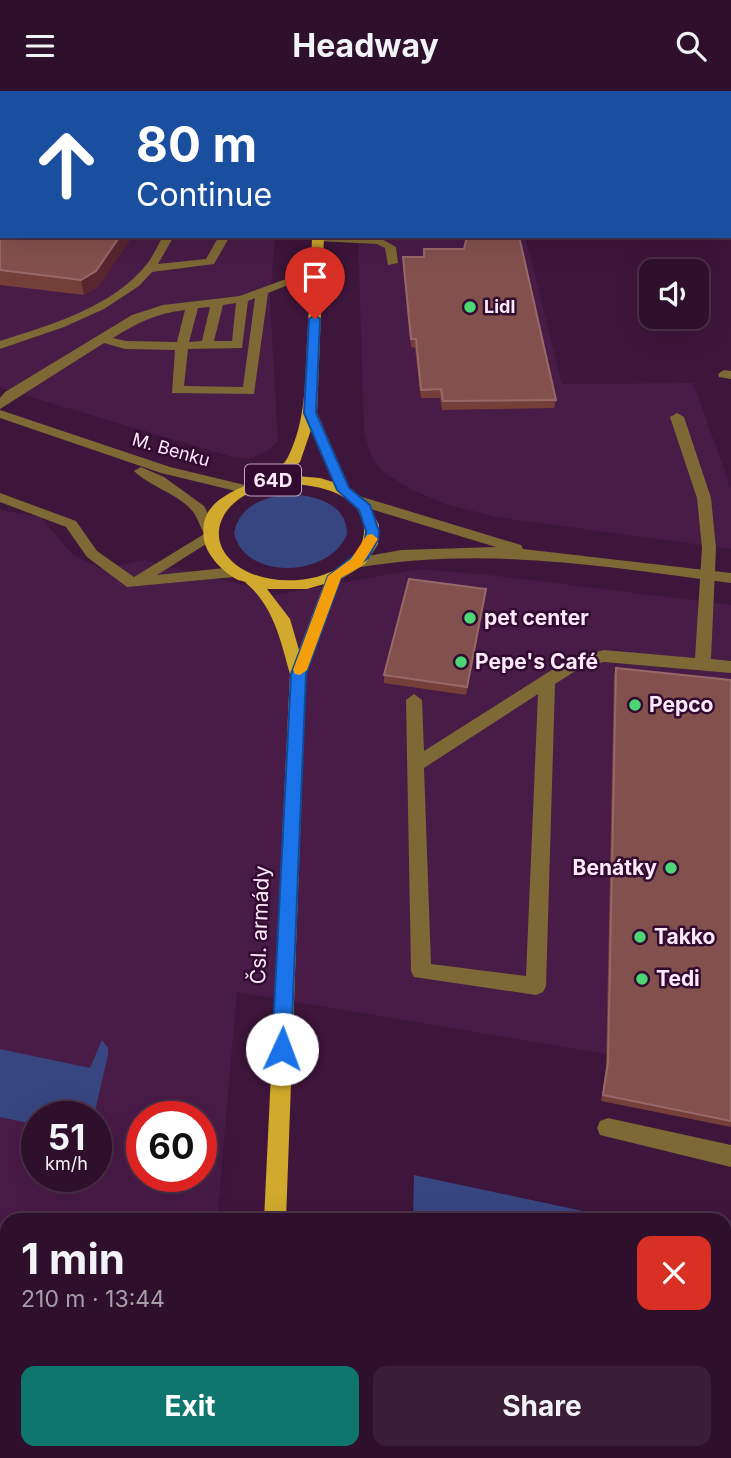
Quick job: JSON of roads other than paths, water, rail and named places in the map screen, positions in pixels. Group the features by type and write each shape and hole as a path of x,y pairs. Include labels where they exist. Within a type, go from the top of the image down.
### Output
{"main road":[{"name":"64D","path":"266,482 293,462 310,413 318,238"},
{"name":"64D","path":"310,413 343,490"},
{"name":"64D","path":"209,533 220,507 244,489 266,482 306,479 343,490 359,501"},
{"path":"209,533 216,556 234,572 252,579 293,585 335,576 356,563 368,548 373,531 369,515 359,501"},
{"path":"298,674 335,576"},
{"path":"252,579 282,619 298,674"},
{"name":"Čsl. armády","path":"275,1213 298,674"}],"street":[{"path":"0,345 66,322 114,297 149,269 168,238"},
{"path":"149,269 210,262 224,238"},
{"path":"334,238 380,241 390,247 392,263"},
{"path":"0,405 136,317 163,309 242,299 317,271"},
{"path":"192,307 182,346 177,390 249,391 262,293"},
{"path":"100,338 125,345 237,345 242,299"},
{"path":"207,345 217,304"},
{"name":"M. Benku","path":"0,414 166,470 244,489"},
{"path":"677,417 704,498 710,554 703,665"},
{"name":"M. Benku","path":"88,445 159,480 199,509 209,533"},
{"path":"0,497 71,524 92,554 132,583 234,572"},
{"path":"359,501 540,556"},
{"path":"132,583 209,533"},
{"path":"356,563 393,554 430,552 540,556 731,578"},
{"path":"418,763 575,663 604,656 731,667"},
{"path":"414,699 418,763 421,971 536,986 547,681"},
{"path":"608,1128 731,1156"}],"place":[{"name":"Lidl","path":"470,307"},
{"name":"pet center","path":"470,618"},
{"name":"Pepe's Café","path":"461,662"},
{"name":"Pepco","path":"635,705"},
{"name":"Benátky","path":"671,868"},
{"name":"Takko","path":"640,937"},
{"name":"Tedi","path":"642,979"}]}
